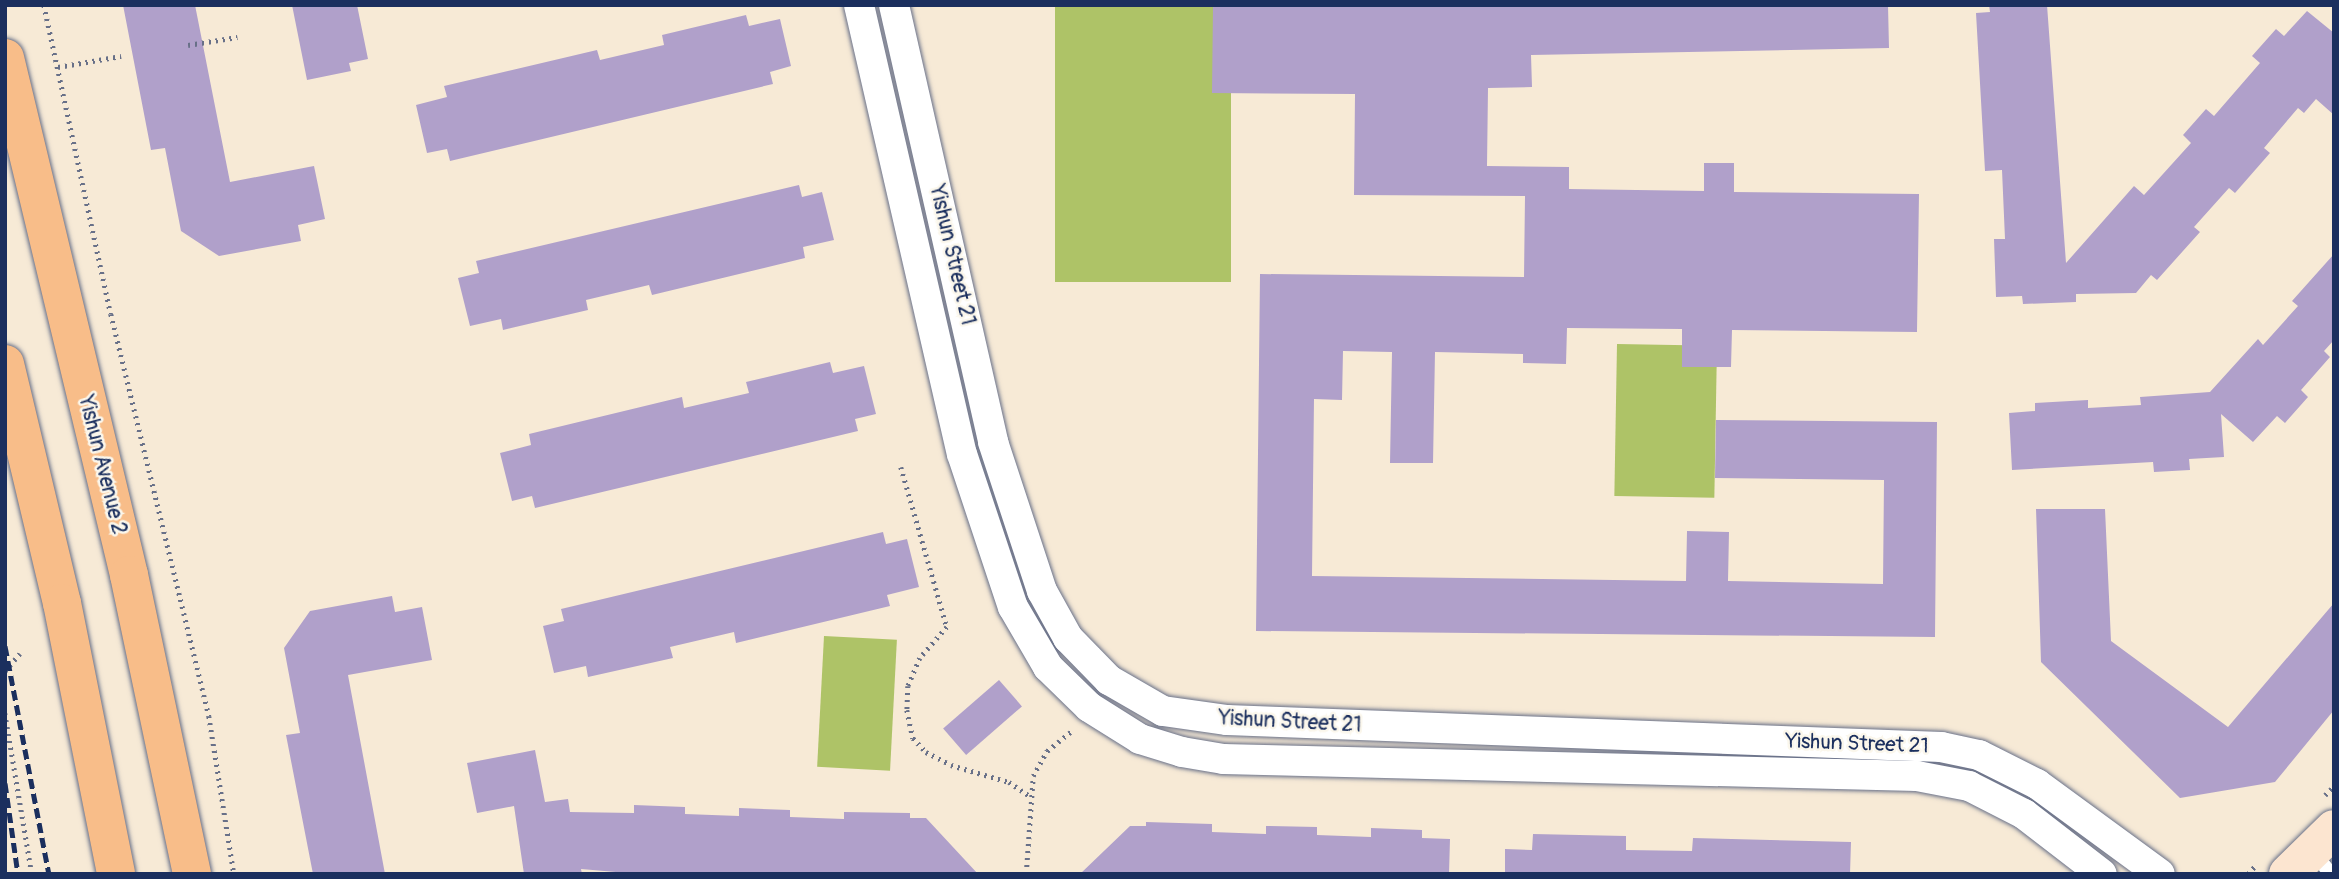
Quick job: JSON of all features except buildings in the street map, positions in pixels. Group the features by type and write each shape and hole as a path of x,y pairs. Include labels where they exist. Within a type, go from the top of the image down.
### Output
{"main road":[{"name":"Yishun Avenue 2","path":"5,58 129,575 192,874"},
{"path":"5,364 62,604 116,874"}],"street":[{"name":"Yishun Street 21","path":"859,5 962,454 1013,607 1048,667 1089,707 1140,739 1182,752 1223,759 1917,776 1969,786 2024,814 2102,874"},
{"name":"Yishun Street 21","path":"894,5 993,442 1042,591 1068,638 1109,680 1163,711 1227,720 1941,747 1979,755 2037,784 2160,874"}],"lane":[{"path":"962,454 993,442"}],"path":[{"path":"44,5 111,314 209,716 234,874"},
{"path":"188,45 237,37"},
{"path":"58,67 121,56"},
{"path":"901,467 947,627 919,658 908,686 913,738 926,752 951,765 1009,782 1031,797"},
{"path":"5,671 20,653"},
{"path":"5,713 32,874"},
{"path":"1065,722 1084,736"},
{"path":"1026,874 1033,776 1047,751 1074,730"}],"green space":[{"path":"1055,5 1231,5 1231,282 1055,282"},
{"path":"1617,344 1717,346 1714,498 1614,496"},
{"path":"824,636 897,640 890,771 817,767"}],"railway":[{"path":"5,646 49,874"},
{"path":"5,783 18,874"}]}
